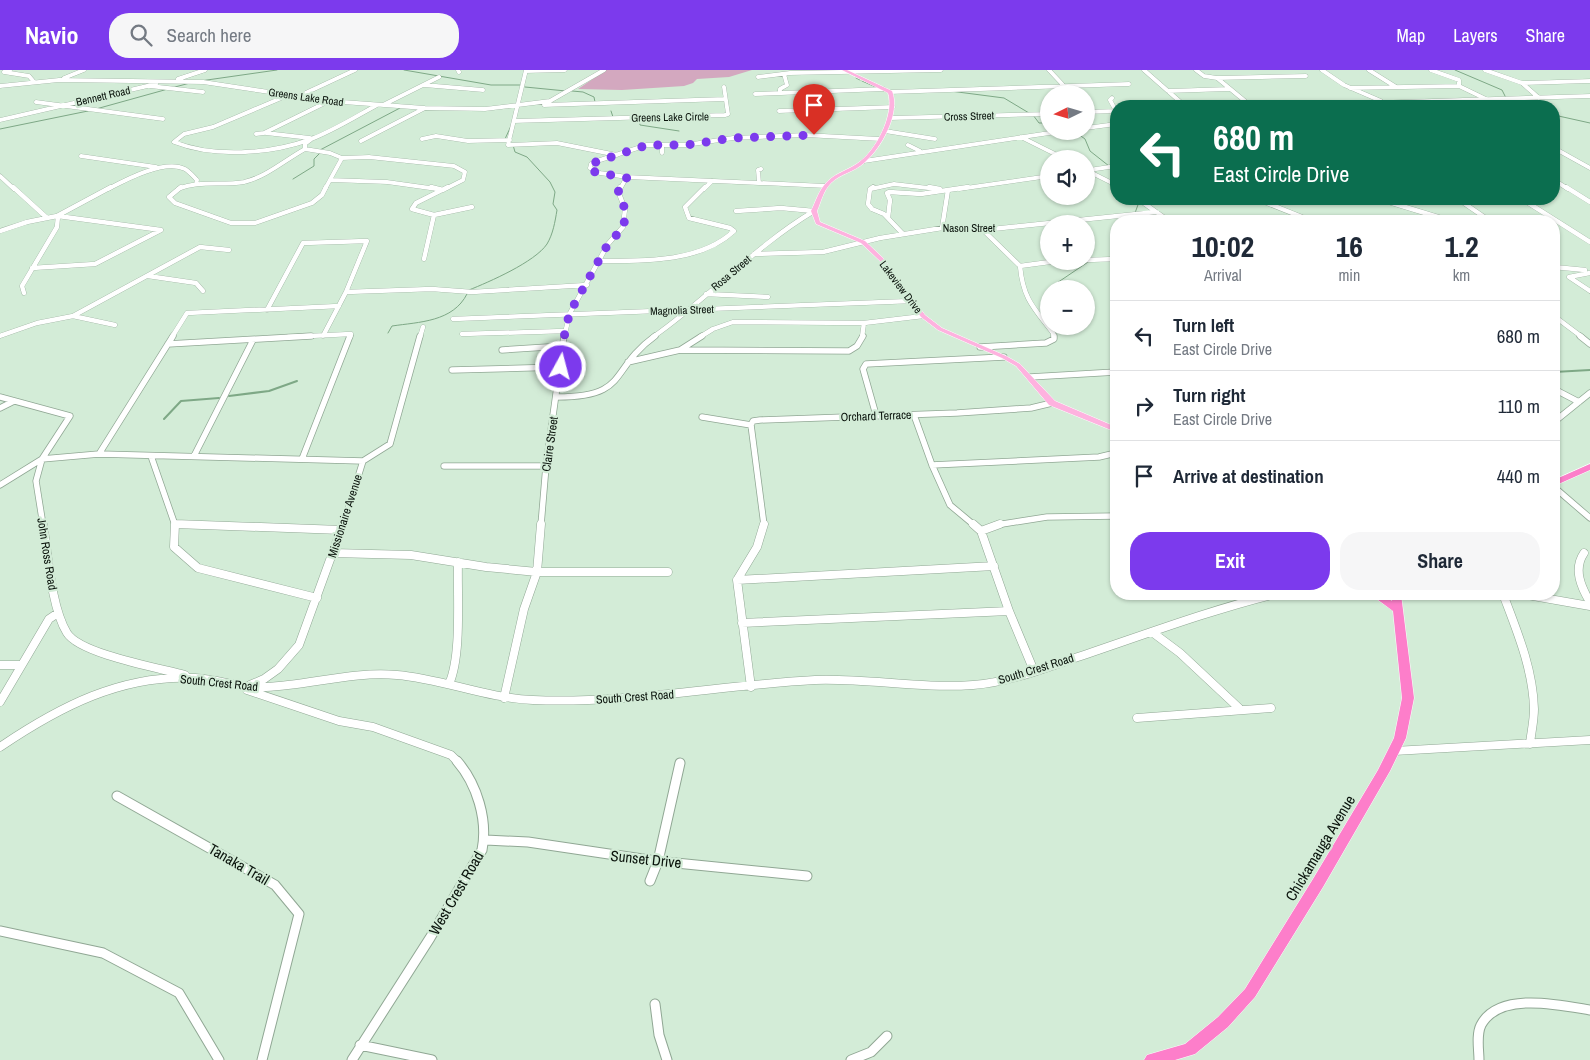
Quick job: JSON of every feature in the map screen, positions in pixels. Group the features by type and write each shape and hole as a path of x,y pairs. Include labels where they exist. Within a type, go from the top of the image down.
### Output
{"highway":[{"path":"1560,480 1590,467"},
{"path":"1384,600 1397,609"},
{"name":"Chickamauga Avenue","path":"1152,1060 1190,1049 1223,1022 1250,994 1318,884 1394,752 1405,723 1408,698 1396,600"}],"main road":[{"path":"814,211 826,186 838,175 864,161 885,132 893,107 894,98 890,92 846,71"},
{"name":"Lakeview Drive","path":"814,211 822,226 863,242 882,260 923,316 940,329 1018,365 1052,403 1110,427"}],"street":[{"path":"10,70 4,72 29,76 34,82"},
{"path":"58,80 84,70"},
{"name":"Bennett Road","path":"0,120 168,81 205,70"},
{"path":"296,97 355,70"},
{"path":"509,142 526,70 565,70"},
{"name":"Greens Lake Road","path":"0,86 58,80 190,81 288,96 383,106 425,108 518,107 550,101 604,70"},
{"path":"758,77 846,71 941,70"},
{"path":"1049,70 1063,85"},
{"path":"1144,70 1178,100"},
{"path":"1196,70 1204,76 1217,78 1281,75 1306,76"},
{"path":"1273,70 1281,75"},
{"path":"1322,70 1350,88 1377,100"},
{"path":"1369,70 1397,87"},
{"path":"1431,70 1459,80 1460,86"},
{"path":"1485,70 1532,88 1539,98"},
{"path":"835,72 834,74 843,78"},
{"path":"780,93 780,88 787,85 784,74"},
{"path":"383,106 439,77"},
{"path":"1217,78 1243,100"},
{"path":"1522,83 1590,81"},
{"path":"1095,85 1129,84"},
{"path":"423,85 483,90"},
{"path":"147,86 203,92"},
{"path":"1350,88 1460,86 1488,100"},
{"path":"724,87 725,99"},
{"path":"890,92 1040,87"},
{"path":"755,94 884,89"},
{"path":"1168,91 1229,89"},
{"path":"288,96 213,127 184,134 174,142 183,147 236,153 313,138"},
{"path":"1472,100 1590,96"},
{"name":"Greens Lake Circle","path":"514,121 717,116 728,114 725,99 524,106"},
{"path":"264,133 329,101"},
{"path":"36,102 163,119"},
{"path":"305,149 305,144 313,138 377,105"},
{"path":"779,111 893,107"},
{"path":"361,141 425,108"},
{"path":"1095,112 1110,111"},
{"name":"Cross Street","path":"890,118 1040,114"},
{"path":"1095,127 1110,125"},
{"path":"784,128 784,135"},
{"path":"849,128 851,137"},
{"path":"885,132 935,139"},
{"path":"256,134 264,133 313,138"},
{"path":"864,161 1040,134"},
{"path":"826,186 627,178 595,172 590,168 590,164 619,156 647,145 784,135 880,138"},
{"path":"422,139 436,136 468,141 504,140 509,142 557,143 619,156"},
{"path":"1021,137 1047,150"},
{"path":"662,145 662,153"},
{"path":"908,145 920,152"},
{"path":"342,158 322,195 312,203 268,219 244,224 226,222 175,203 169,197 176,190 196,184 235,184 255,179 305,149 330,153 342,158 388,159 454,166 465,172 463,180 416,202 412,209 419,213 434,215 472,208"},
{"path":"1560,151 1590,168"},
{"path":"81,156 159,168 183,169 191,173 197,180 196,184"},
{"path":"1095,169 1110,167"},
{"path":"58,216 133,175 159,168"},
{"path":"759,183 758,170 761,169"},
{"path":"1095,174 1110,182"},
{"path":"0,176 46,217"},
{"path":"888,218 890,200 887,193 889,192 921,194 1040,177"},
{"name":"Claire Street","path":"504,698 524,609 537,572 546,466 565,331 570,312 587,285 598,261 608,244 624,227 625,209 618,192 627,178"},
{"path":"330,180 360,180 424,185 443,190"},
{"path":"598,261 635,261 666,258 708,248 730,238 734,231 730,228 689,218 685,207 712,181"},
{"path":"903,234 888,218 872,209 868,204 870,189 873,186 901,184 948,190"},
{"path":"1560,184 1590,202"},
{"path":"942,228 948,190"},
{"path":"1146,205 1160,215"},
{"path":"1274,205 1299,215"},
{"path":"1399,205 1431,215"},
{"path":"1467,205 1481,215"},
{"path":"1531,205 1547,215"},
{"path":"736,211 781,208 814,211"},
{"name":"Rosa Street","path":"557,397 600,393 613,384 641,347 690,310 706,294 754,254 799,219 814,211"},
{"name":"Nason Street","path":"1127,215 1156,212"},
{"path":"424,260 434,215"},
{"path":"24,293 22,286 57,227 58,216"},
{"path":"0,230 46,217 58,216 161,230 95,264 32,268"},
{"name":"Nason Street","path":"754,254 823,252 863,242 942,228 984,230 1110,217"},
{"path":"1560,223 1590,242"},
{"path":"980,346 1046,343 1054,338 1053,333 1028,299 1022,287 1020,266 984,230"},
{"path":"267,310 303,243 367,241 346,292 323,336"},
{"path":"0,336 37,322 73,316 200,247 228,250"},
{"path":"1095,260 1110,259"},
{"path":"1020,266 1040,263"},
{"path":"1560,268 1590,272"},
{"path":"1590,272 1570,275 1569,277 1590,291"},
{"path":"148,276 196,283 203,291"},
{"path":"346,292 432,289 461,291 587,285"},
{"path":"706,294 768,297"},
{"name":"Magnolia Street","path":"453,319 570,312 690,310 911,301"},
{"path":"99,454 187,313 339,306"},
{"path":"73,316 115,325"},
{"path":"680,350 713,329 733,322 864,323 923,316"},
{"path":"1560,321 1590,344"},
{"path":"628,362 680,350 749,352 849,351 855,349 860,341 864,323"},
{"name":"Missionaire Avenue","path":"240,687 257,683 293,654 306,629 342,530 363,461 390,444 422,327"},
{"path":"462,334 565,331"},
{"path":"168,344 351,334 302,459"},
{"path":"194,456 253,340"},
{"path":"502,350 563,346"},
{"path":"876,415 863,369 866,364 1004,357"},
{"path":"452,370 561,367"},
{"path":"1030,377 1110,372"},
{"path":"1560,392 1580,402"},
{"path":"1560,417 1590,393"},
{"name":"John Ross Road","path":"0,396 70,416 42,459 36,481 58,613 67,633 81,645 94,651 196,678"},
{"path":"0,408 14,401"},
{"name":"Orchard Terrace","path":"702,417 751,425 753,422 760,420 1022,408 1052,403"},
{"path":"914,414 932,465 950,505 981,531 1034,671"},
{"path":"750,686 737,580 760,548 764,531 751,425"},
{"path":"0,486 42,459 99,454 363,461"},
{"path":"932,465 1099,457 1110,454"},
{"path":"151,456 174,524 174,547 198,568 317,598"},
{"path":"444,466 546,466"},
{"path":"1560,489 1590,518"},
{"path":"981,531 999,524 1023,520 1110,516"},
{"path":"174,524 342,530"},
{"path":"333,553 404,554 486,567 537,572 668,572"},
{"path":"1584,553 1579,557 1577,568 1584,593 1590,604"},
{"path":"450,684 456,648 458,562"},
{"path":"737,580 994,566"},
{"name":"South Crest Road","path":"0,746 64,707 97,692 146,680 196,678 240,687 299,686 381,674 450,684 504,698 532,700 597,700 778,682 841,679 907,684 974,685 998,682 1034,671 1152,632 1205,612 1252,600"},
{"path":"1505,600 1517,634 1530,684 1534,710 1530,744"},
{"path":"1560,600 1590,604"},
{"path":"742,623 1010,611"},
{"path":"0,702 49,619 58,613"},
{"path":"1152,632 1180,653 1241,710"},
{"path":"0,665 21,665"},
{"name":"West Crest Road","path":"240,687 339,721 373,727 451,755 461,763 467,774 480,810 486,840 475,864 352,1060"},
{"path":"1137,718 1271,708"},
{"path":"1394,752 1590,740"},
{"path":"650,881 658,861 680,763"},
{"name":"Tanaka Trail","path":"117,796 275,885 299,914 262,1060"},
{"name":"Sunset Drive","path":"486,840 523,842 658,861 776,871 807,876"},
{"path":"0,931 103,953 179,992 220,1060"},
{"path":"1479,1060 1480,1027 1488,1015 1501,1007 1523,1003 1561,1005 1590,1010"},
{"path":"656,1004 659,1035 667,1060"},
{"path":"852,1060 872,1052 887,1036"},
{"path":"360,1046 432,1060"}],"shaded area":[{"path":"606,70 752,70 729,77 697,79 693,83 684,86 622,90 578,89"}],"waterway":[{"path":"200,81 277,70"},
{"path":"404,70 491,85 520,85"},
{"path":"1455,70 1502,90 1506,98"},
{"path":"856,78 860,80"},
{"path":"862,81 878,88"},
{"path":"175,87 190,83"},
{"path":"525,87 566,91"},
{"path":"96,109 168,89"},
{"path":"572,91 583,92 594,97 595,102"},
{"path":"950,91 1004,98 1029,113"},
{"path":"320,150 400,108"},
{"path":"0,129 88,111"},
{"path":"611,111 613,117"},
{"path":"1033,115 1040,123"},
{"path":"1560,116 1590,123"},
{"path":"639,119 640,125 679,131"},
{"path":"505,139 511,126"},
{"path":"1085,140 1090,151 1109,166"},
{"path":"469,290 511,271 533,258 547,244 555,223 557,210 553,204 555,192 550,182 527,157 515,152 513,145"},
{"path":"293,179 314,166 314,159 320,153"},
{"path":"1135,213 1138,205"},
{"path":"1061,280 1076,270"},
{"path":"388,333 392,326 424,322 444,315 461,303 467,294"},
{"path":"1560,372 1590,370"},
{"path":"229,396 269,391 297,381"},
{"path":"164,419 181,401 219,398"}],"route":[{"path":"561,367 565,331 570,312 587,285 608,244 624,227 625,209 618,192 627,178 595,172 591,170 590,164 619,156 647,145 686,145 733,138 814,135"}]}
